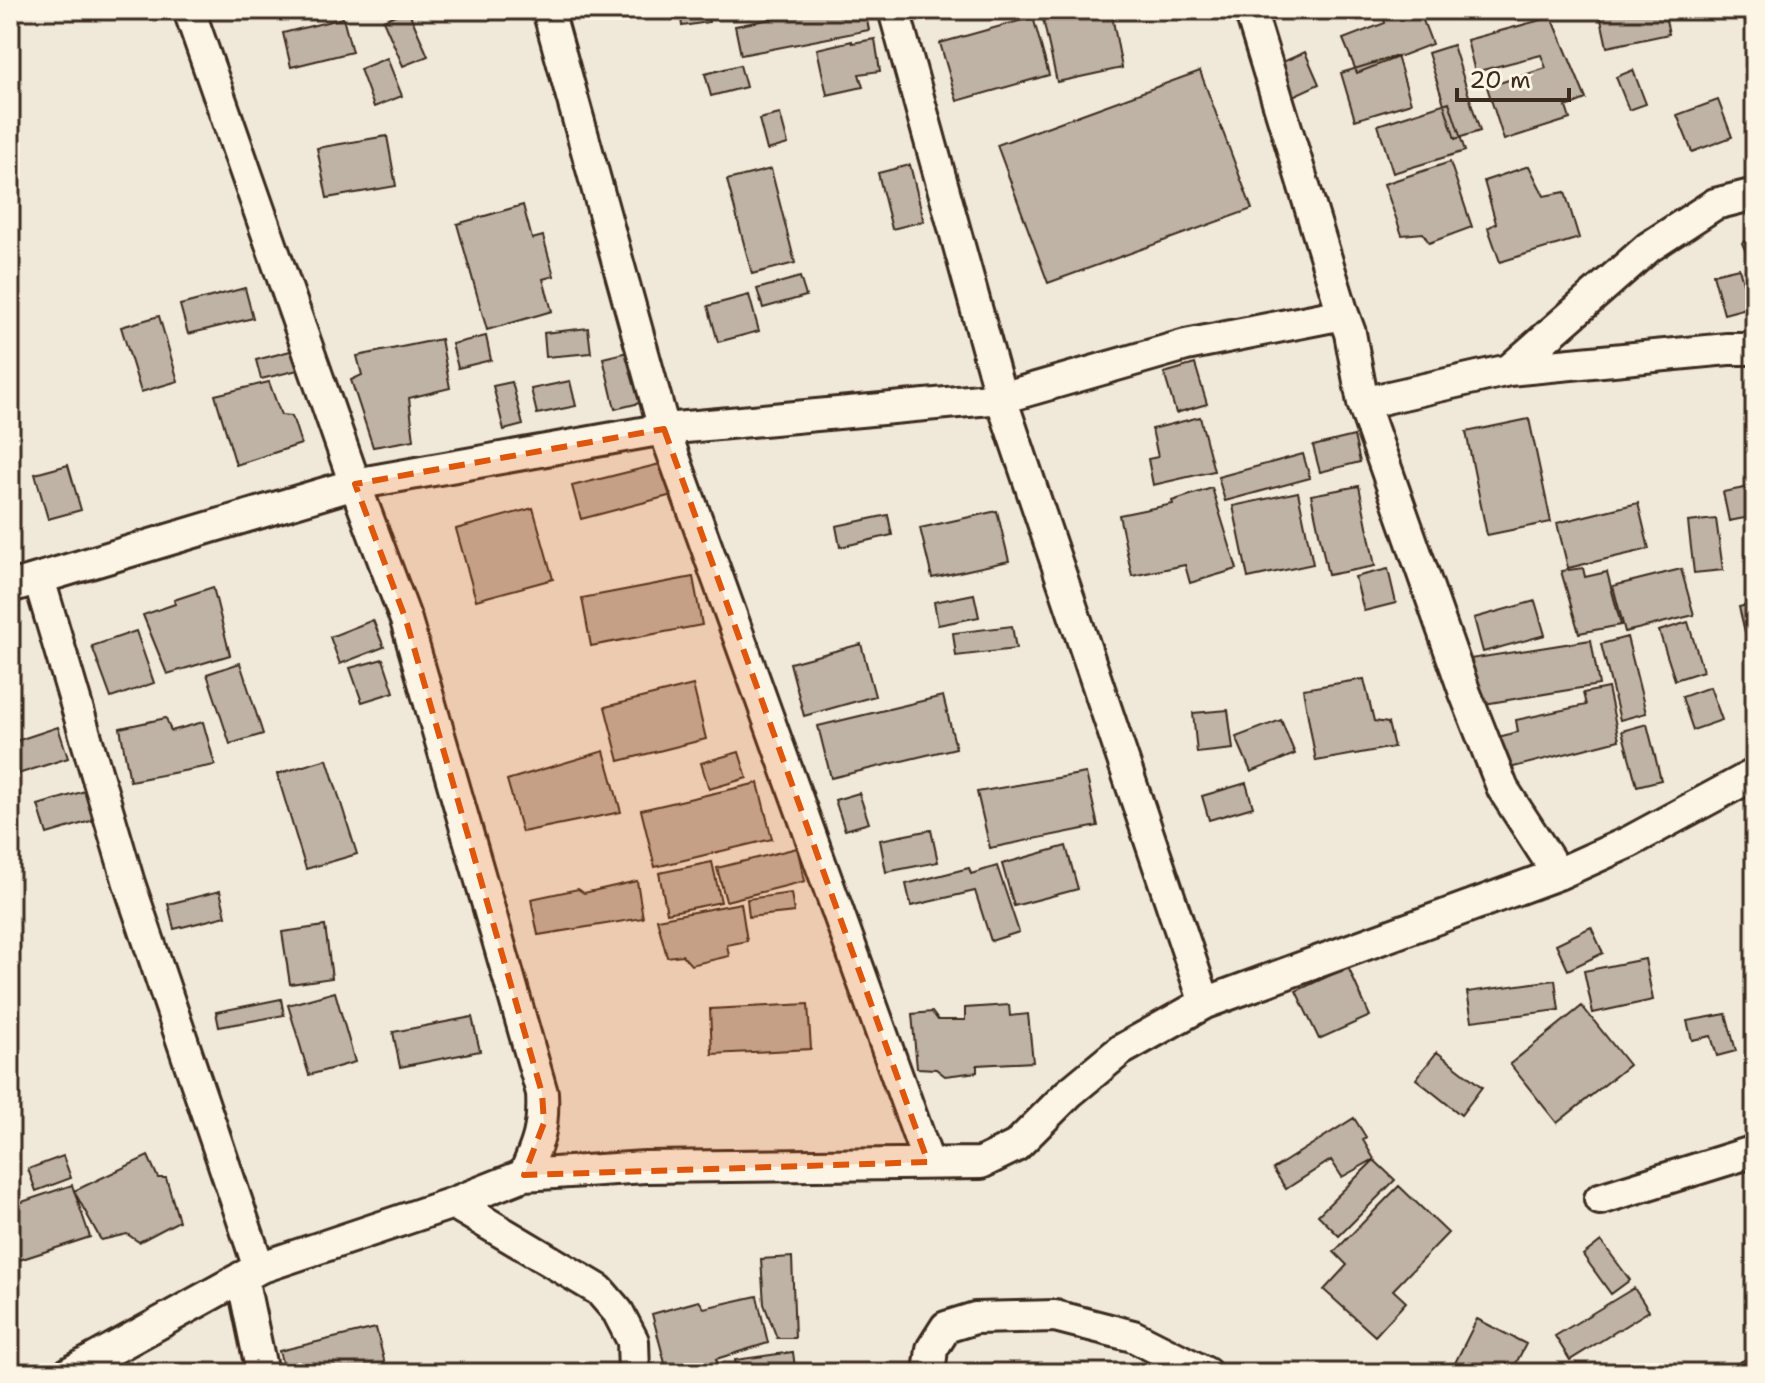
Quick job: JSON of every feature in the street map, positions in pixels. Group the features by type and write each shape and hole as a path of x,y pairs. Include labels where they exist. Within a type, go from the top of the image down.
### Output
{"street":[{"path":"189,10 355,484 406,620 542,1093 544,1123 538,1146 524,1175"},
{"path":"548,10 664,429 928,1162"},
{"path":"894,10 1001,398 1205,1003"},
{"path":"1250,10 1350,333 1363,403 1465,693 1503,789 1558,874"},
{"path":"1509,370 1672,230 1715,204 1755,194"},
{"path":"262,1373 251,1273 129,883 24,583 355,484 664,429 1001,398 1186,345 1343,314"},
{"path":"1363,403 1509,370 1755,349"},
{"path":"69,1373 251,1273 524,1175 645,1167 981,1163 1016,1146 1069,1093 1121,1050 1205,1003 1558,874 1629,842 1755,774"},
{"path":"1600,1199 1755,1151"},
{"path":"453,1203 599,1290 618,1312 633,1341 634,1373"},
{"path":"929,1373 932,1349 946,1327 975,1318 1055,1316 1133,1336 1206,1373"}],"highlighted area":[{"path":"664,429 928,1162 524,1175 544,1123 542,1093 406,620 355,484"}],"building":[{"path":"408,10 428,56 403,66 383,20"},
{"path":"680,10 707,10 709,22 682,26"},
{"path":"747,10 800,10 748,17"},
{"path":"816,10 865,10 869,30 741,55 735,26"},
{"path":"1041,10 1071,10 1073,15 1111,10 1122,68 1057,82"},
{"path":"1381,10 1419,10 1432,44 1357,73 1343,39 1385,23"},
{"path":"1599,10 1664,10 1669,34 1607,47"},
{"path":"1033,17 1049,75 957,101 940,43"},
{"path":"1552,17 1586,99 1566,107 1570,119 1504,140 1487,87 1546,68 1541,55 1475,72 1467,40"},
{"path":"343,18 352,52 291,67 283,33"},
{"path":"875,39 880,71 859,74 863,87 827,95 817,49"},
{"path":"1453,45 1480,131 1455,139 1428,53"},
{"path":"1305,52 1319,84 1291,97 1276,65"},
{"path":"1397,56 1411,103 1355,120 1341,73"},
{"path":"387,58 402,96 374,107 360,69"},
{"path":"740,65 746,87 711,96 705,74"},
{"path":"1633,70 1646,104 1629,110 1616,77"},
{"path":"1200,71 1252,209 1048,283 997,145"},
{"path":"1718,100 1732,137 1692,152 1677,115"},
{"path":"1449,102 1465,151 1393,173 1378,125"},
{"path":"780,114 788,144 767,150 759,119"},
{"path":"387,136 396,186 327,198 317,148"},
{"path":"1450,162 1472,227 1429,243 1423,233 1402,235 1384,184"},
{"path":"910,165 924,221 892,229 878,173"},
{"path":"1529,166 1544,196 1565,192 1579,238 1500,262 1488,228 1496,223 1484,181"},
{"path":"771,169 795,263 752,274 727,180"},
{"path":"523,205 532,239 543,236 554,276 543,279 552,311 487,330 457,224"},
{"path":"1755,237 1755,272 1742,243"},
{"path":"1739,268 1750,307 1724,314 1713,274"},
{"path":"800,277 806,296 763,308 757,289"},
{"path":"245,288 253,318 188,334 180,305"},
{"path":"749,295 759,331 718,342 708,306"},
{"path":"159,316 178,381 141,392 121,327"},
{"path":"588,328 591,353 546,357 544,333"},
{"path":"486,336 491,360 458,368 452,344"},
{"path":"441,339 450,388 409,398 414,440 373,447 351,380 362,375 357,356"},
{"path":"294,350 298,370 261,379 256,360"},
{"path":"632,351 644,402 615,409 603,358"},
{"path":"1195,364 1207,404 1176,413 1164,373"},
{"path":"570,381 576,406 537,414 531,389"},
{"path":"269,382 281,415 292,416 301,444 236,465 215,395"},
{"path":"512,382 523,425 504,430 493,386"},
{"path":"1200,417 1214,471 1153,485 1148,459 1158,457 1152,429"},
{"path":"1529,419 1551,522 1487,535 1466,432"},
{"path":"1354,436 1360,462 1320,472 1313,446"},
{"path":"1303,454 1310,478 1225,501 1218,477"},
{"path":"672,461 680,493 581,519 572,486"},
{"path":"68,465 81,510 48,519 35,474"},
{"path":"1359,486 1375,566 1328,575 1311,495"},
{"path":"1755,486 1755,516 1729,521 1723,492"},
{"path":"1212,488 1237,569 1190,583 1185,565 1132,576 1119,515 1173,504 1172,501"},
{"path":"1298,492 1313,564 1248,578 1233,506"},
{"path":"1638,503 1649,549 1568,568 1557,523"},
{"path":"533,508 553,579 476,600 456,529"},
{"path":"997,511 1009,561 932,578 920,528"},
{"path":"888,515 892,535 840,547 836,526"},
{"path":"1716,519 1723,570 1694,573 1688,522"},
{"path":"1583,568 1585,577 1607,572 1621,625 1579,633 1561,571"},
{"path":"1388,569 1396,603 1364,611 1355,577"},
{"path":"1681,569 1694,615 1625,632 1613,586"},
{"path":"693,577 702,625 591,646 582,598"},
{"path":"213,587 230,655 167,674 143,615 175,604 174,600"},
{"path":"974,594 979,617 938,625 934,602"},
{"path":"1535,601 1545,635 1483,652 1474,618"},
{"path":"1755,603 1755,629 1745,632 1739,607"},
{"path":"373,620 384,647 340,664 330,637"},
{"path":"1688,622 1703,671 1675,680 1659,631"},
{"path":"1012,626 1016,649 956,656 953,633"},
{"path":"136,631 154,683 111,698 92,646"},
{"path":"1627,637 1646,713 1620,720 1601,644"},
{"path":"1591,640 1599,685 1478,705 1470,659"},
{"path":"861,644 875,696 804,716 790,663"},
{"path":"383,659 394,692 362,702 350,668"},
{"path":"240,663 263,734 230,744 207,674"},
{"path":"1364,679 1374,721 1388,723 1394,747 1316,761 1303,689"},
{"path":"693,685 706,739 619,761 605,707"},
{"path":"1710,687 1722,720 1693,730 1682,697"},
{"path":"1608,688 1619,740 1506,769 1498,737 1518,732 1516,720 1586,705 1583,693"},
{"path":"943,696 956,748 831,778 818,726"},
{"path":"1228,710 1233,749 1197,753 1193,713"},
{"path":"166,718 171,731 203,722 215,765 130,781 120,728"},
{"path":"1281,720 1295,754 1251,772 1236,737"},
{"path":"1647,724 1661,780 1637,786 1622,731"},
{"path":"58,727 68,758 18,774 10,743"},
{"path":"604,751 621,812 522,832 507,780"},
{"path":"739,752 747,778 709,789 701,763"},
{"path":"327,759 357,854 306,869 277,774"},
{"path":"1086,773 1098,826 990,848 977,792"},
{"path":"758,783 772,839 655,867 641,810"},
{"path":"1246,783 1253,807 1209,820 1202,796"},
{"path":"85,791 94,820 47,834 38,805"},
{"path":"859,793 869,823 845,830 835,800"},
{"path":"931,830 938,862 886,872 880,840"},
{"path":"1066,846 1078,889 1014,906 1002,864"},
{"path":"797,848 805,881 726,901 717,868"},
{"path":"712,862 721,902 667,913 659,873"},
{"path":"997,866 1019,932 991,941 975,891 911,906 906,884 969,868 971,874"},
{"path":"637,881 643,918 538,935 531,899 578,889 584,893"},
{"path":"220,891 226,916 174,929 168,904"},
{"path":"791,893 794,912 749,917 747,899"},
{"path":"741,903 747,941 727,945 729,956 691,965 682,955 667,957 657,919"},
{"path":"325,926 332,978 290,984 282,932"},
{"path":"1591,927 1603,953 1568,970 1556,944"},
{"path":"1645,959 1653,1000 1593,1013 1584,971"},
{"path":"1348,967 1370,1016 1319,1039 1296,991"},
{"path":"1555,980 1559,1010 1472,1021 1467,992"},
{"path":"335,992 355,1062 309,1075 288,1005"},
{"path":"281,999 284,1015 219,1027 216,1012"},
{"path":"808,1004 811,1049 712,1054 710,1009"},
{"path":"1009,1005 1010,1016 1028,1014 1033,1062 977,1065 977,1072 945,1076 936,1069 917,1068 912,1014 932,1012 938,1020 965,1020 965,1008"},
{"path":"1582,1006 1629,1065 1557,1123 1510,1064"},
{"path":"1726,1014 1736,1051 1717,1056 1711,1036 1692,1040 1687,1021"},
{"path":"472,1017 480,1051 400,1067 393,1032"},
{"path":"1437,1052 1482,1087 1461,1115 1416,1079"},
{"path":"1354,1118 1366,1137 1363,1140 1374,1159 1342,1177 1331,1160 1286,1189 1273,1169"},
{"path":"63,1156 71,1178 36,1191 28,1169"},
{"path":"148,1156 158,1178 166,1178 179,1221 139,1242 127,1234 101,1240 74,1191"},
{"path":"1374,1160 1395,1180 1339,1236 1318,1215"},
{"path":"72,1185 90,1237 10,1263 10,1206"},
{"path":"1399,1186 1448,1233 1393,1290 1406,1302 1375,1336 1324,1290 1347,1265 1334,1252"},
{"path":"1601,1241 1630,1280 1611,1294 1583,1255"},
{"path":"792,1257 795,1338 777,1338 764,1304 761,1259"},
{"path":"1634,1288 1649,1311 1570,1360 1555,1336"},
{"path":"757,1296 768,1343 716,1359 720,1369 677,1373 675,1368 666,1367 652,1314 699,1301 704,1308"},
{"path":"1477,1319 1526,1344 1511,1373 1466,1373 1453,1367"},
{"path":"376,1328 387,1372 285,1373 279,1351"},
{"path":"793,1352 795,1368 737,1373 735,1360"},
{"path":"1755,1354 1755,1373 1727,1373 1725,1370"}]}
